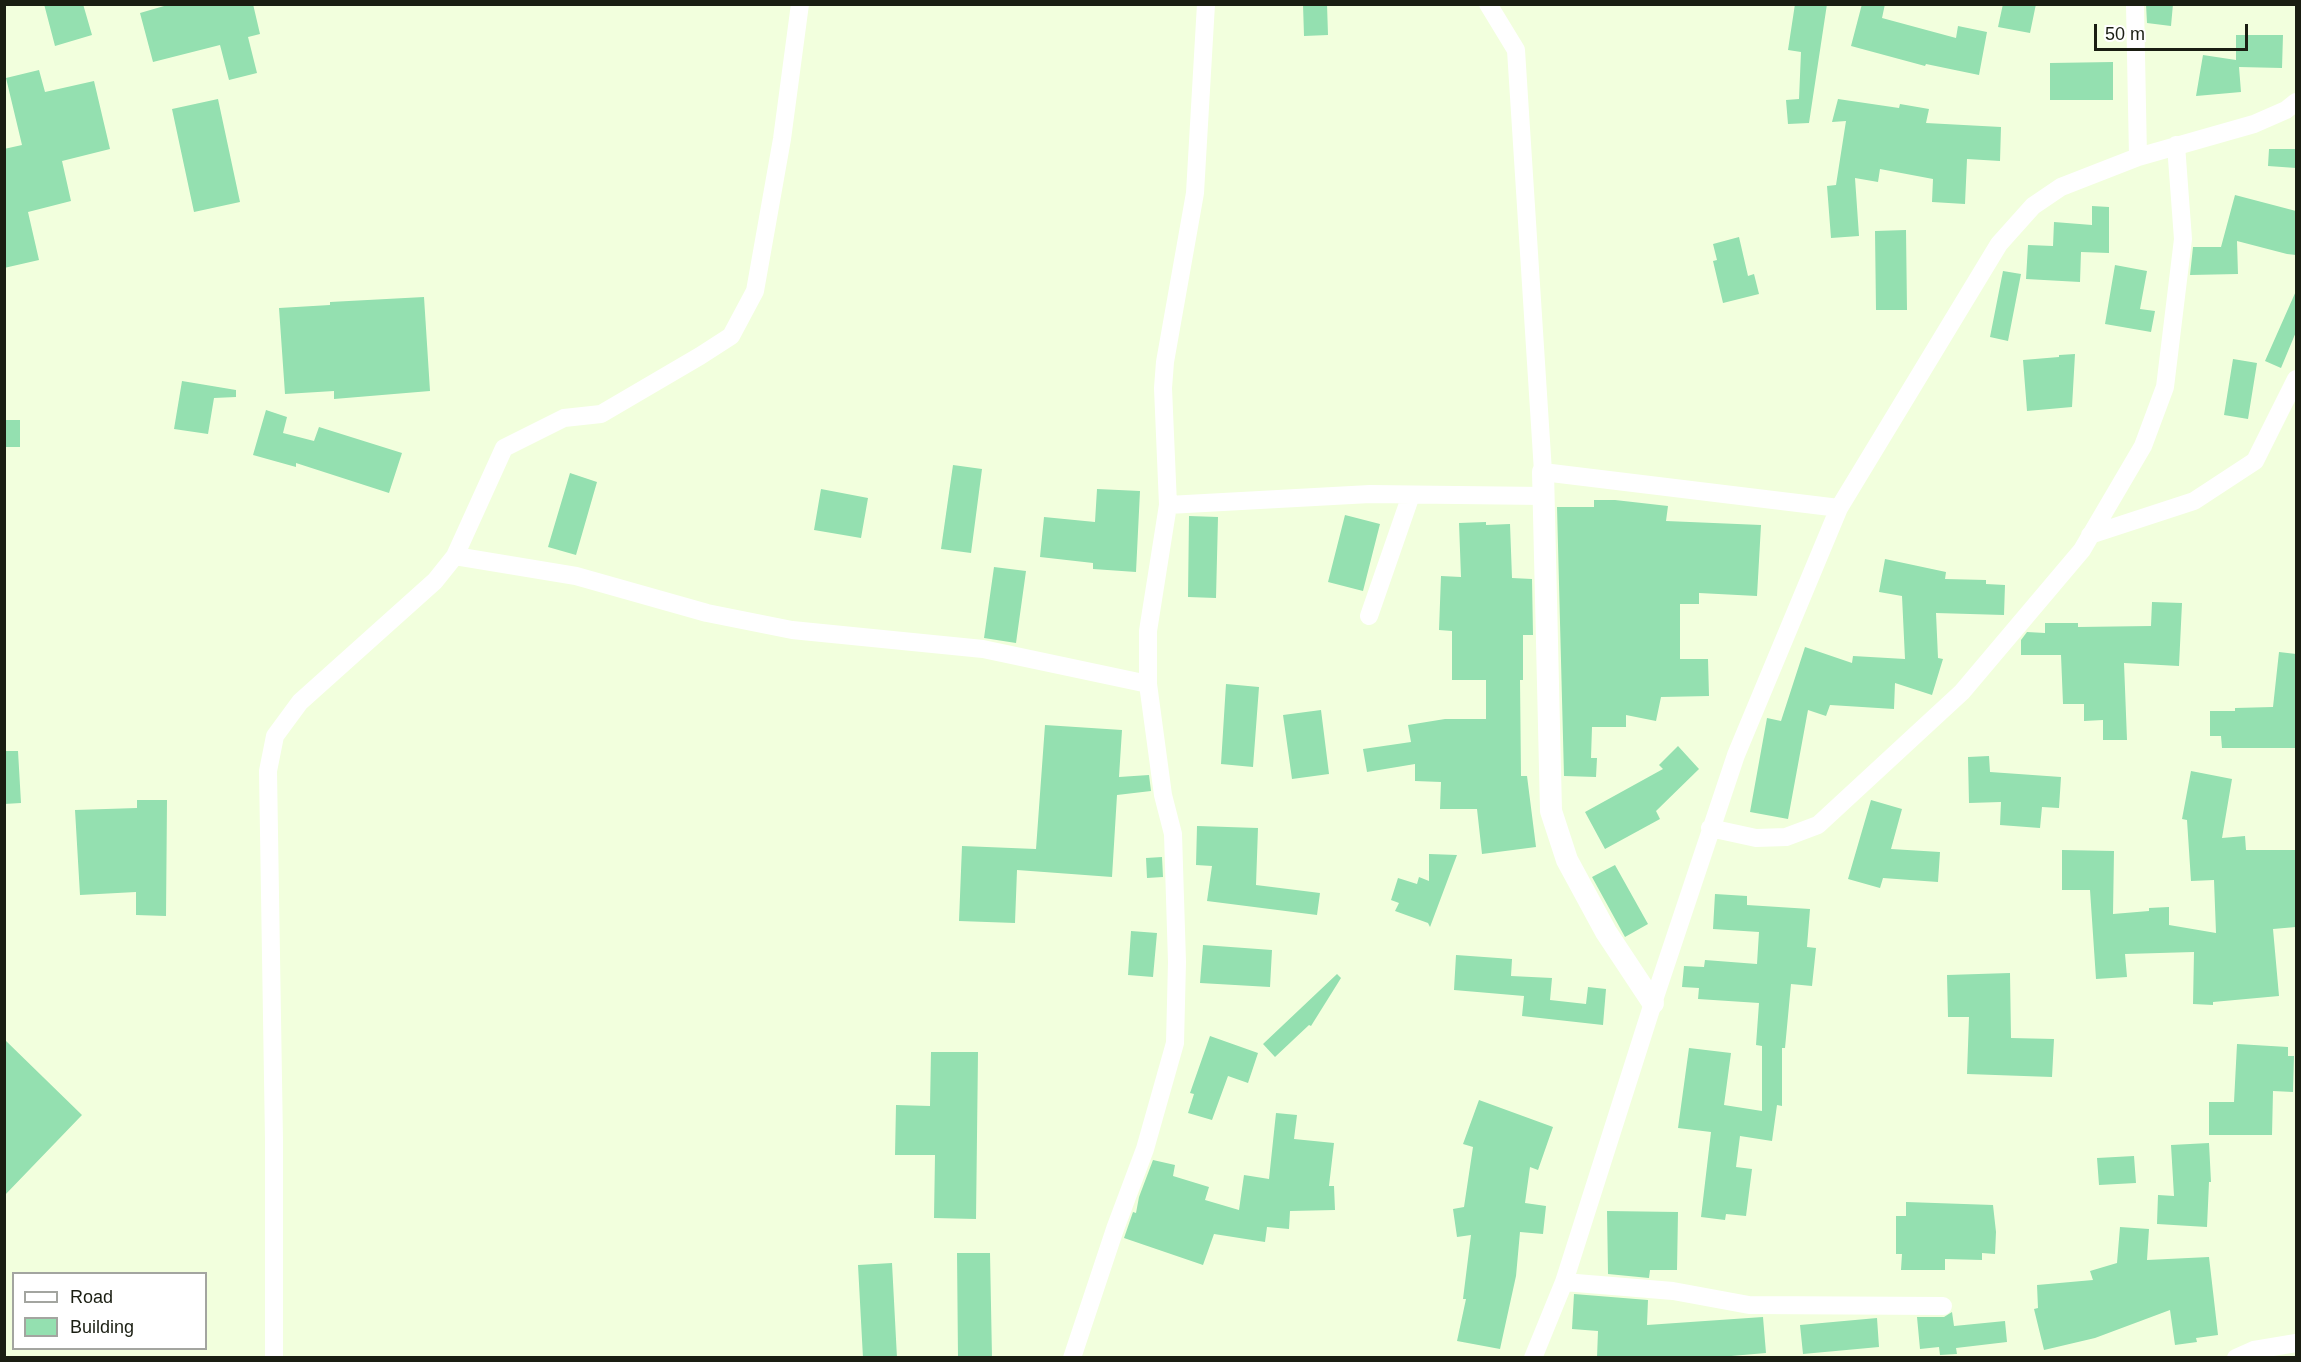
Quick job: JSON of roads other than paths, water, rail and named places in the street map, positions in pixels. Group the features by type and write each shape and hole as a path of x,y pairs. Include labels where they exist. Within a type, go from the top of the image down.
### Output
{"street":[{"path":"274,1358 274,1140 268,771 275,736 300,702 435,581 455,556 504,448 564,418 601,414 700,357 731,336 755,291 782,139 800,4"},
{"path":"1072,1358 1144,1149 1175,1043 1177,962 1173,834 1163,795 1148,684 1148,631 1168,505 1162,388 1195,193 1206,4"},
{"path":"1488,4 1516,50 1543,472 1551,811 1567,860 1606,932 1653,1003"},
{"path":"2135,4 2138,157"},
{"path":"1533,1358 1564,1282 1710,828 1736,755 1839,508 1999,244 2033,207 2061,187 2138,157 2254,124 2286,110 2296,102"},
{"path":"1710,828 1756,838 1786,837 1818,825 1962,692 2082,550 2143,446 2165,387 2183,239 2176,145"},
{"path":"2091,535 2194,501 2255,461 2296,380"},
{"path":"1543,472 1839,508"},
{"path":"1168,505 1370,494 1544,496"},
{"path":"1369,616 1412,495"},
{"path":"455,556 576,576 707,613 792,630 983,649 1148,684"},
{"path":"1564,1282 1673,1291 1749,1305 1943,1306"},
{"path":"2236,1358 2254,1350 2296,1343"}]}
